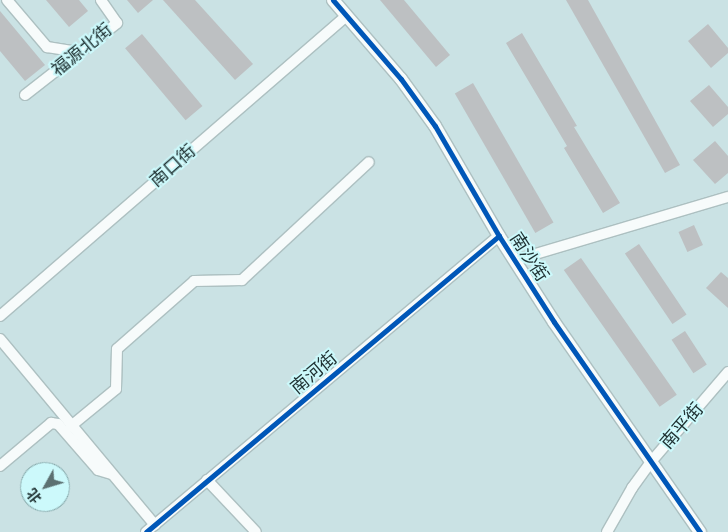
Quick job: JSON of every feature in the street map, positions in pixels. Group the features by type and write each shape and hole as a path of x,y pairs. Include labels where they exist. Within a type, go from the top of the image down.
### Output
{"street":[{"path":"7,0 47,47 80,52"},
{"name":"福源北街","path":"25,95 117,23 101,0"},
{"name":"南沙街","path":"333,0 401,79 435,126 499,236 650,463 700,532"},
{"name":"南口街","path":"0,316 346,16"},
{"path":"71,426 116,389 117,350 194,280 242,280 369,162"},
{"path":"515,260 728,197"},
{"name":"南河街","path":"146,532 499,236"},
{"path":"0,339 155,525"},
{"name":"南平街","path":"607,532 650,463 728,372"},
{"path":"0,466 51,422 58,424 98,470 111,474"},
{"path":"207,480 256,532"}],"building":[{"path":"46,0 79,0 88,11 69,27"},
{"path":"127,0 153,0 138,13"},
{"path":"163,0 195,0 253,64 235,80"},
{"path":"380,0 404,0 450,55 436,67"},
{"path":"566,0 588,0 680,165 665,173"},
{"path":"0,11 45,65 25,81 0,51"},
{"path":"708,24 728,48 728,53 711,68 688,41"},
{"path":"522,33 577,126 574,127 620,203 603,213 564,148 567,146 506,43"},
{"path":"142,34 202,106 186,120 125,48"},
{"path":"473,83 554,222 535,233 455,94"},
{"path":"709,85 728,107 728,114 713,127 690,101"},
{"path":"715,141 728,156 728,173 715,184 693,160"},
{"path":"694,225 703,245 687,252 678,232"},
{"path":"639,244 687,314 672,324 625,254"},
{"path":"581,258 677,395 660,407 564,270"},
{"path":"721,272 728,278 728,308 706,288"},
{"path":"685,331 707,365 693,373 672,340"}],"cycle path":[{"path":"333,0 401,79 435,126 499,236 554,322 700,532"},
{"path":"146,532 499,236"}]}
